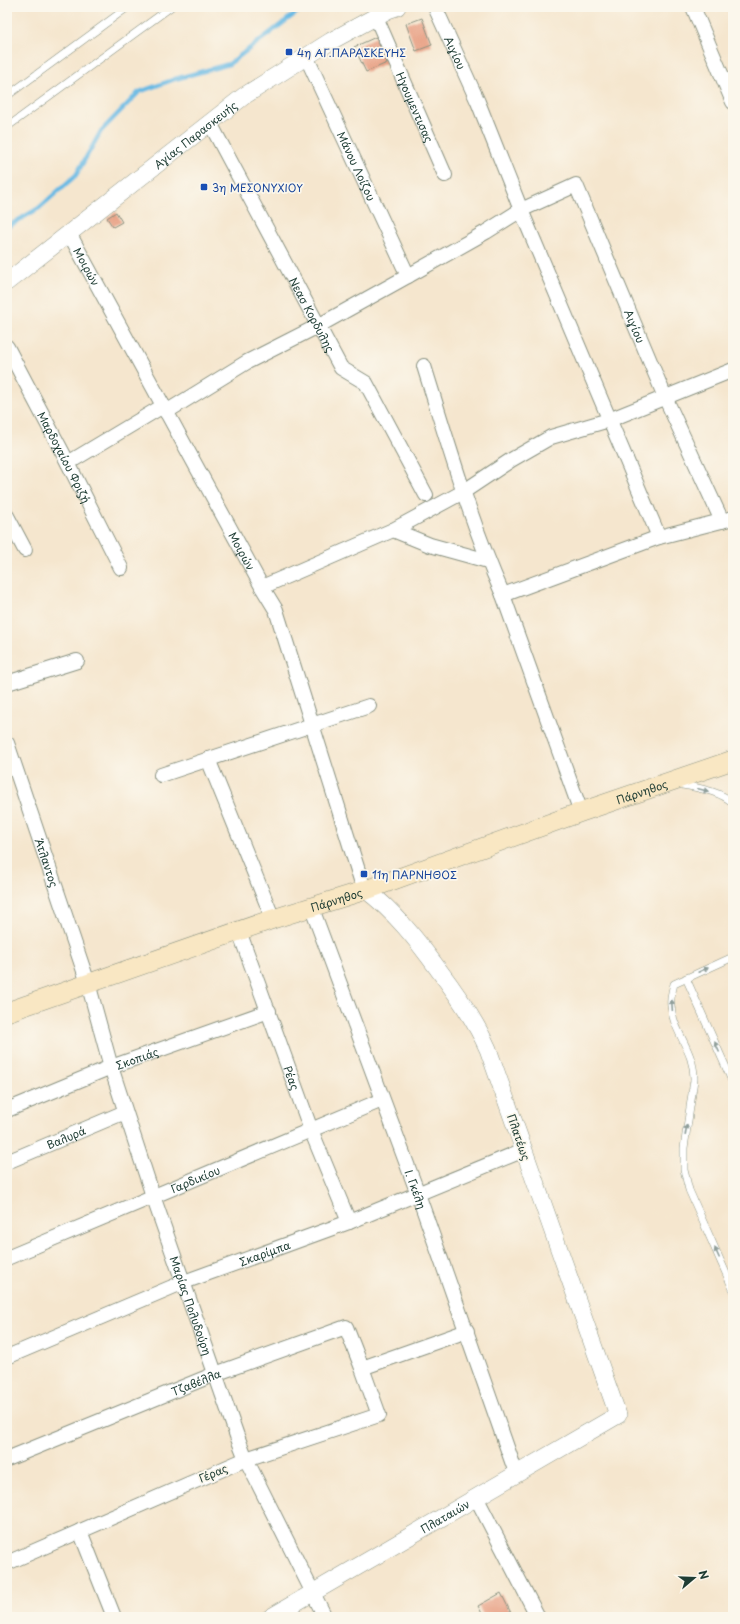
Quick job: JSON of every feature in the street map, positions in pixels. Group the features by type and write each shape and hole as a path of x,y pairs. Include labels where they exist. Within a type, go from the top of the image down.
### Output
{"main road":[{"name":"Πάρνηθος","path":"7,1012 310,906 366,890 581,812 733,760"}],"street":[{"name":"Αγίας Παρασκευής","path":"7,282 244,96 331,41 376,16 397,7"},
{"name":"Αιγίου","path":"435,7 478,102 521,210 659,537"},
{"path":"694,7 733,102"},
{"name":"Ηγουμεντισας","path":"376,16 445,175"},
{"name":"Μάνου Λοίζου","path":"306,56 408,276"},
{"name":"Νεασ Κορδυλης","path":"210,124 341,368 366,383 426,495"},
{"name":"Αιγίου","path":"521,210 576,184 665,397 727,520"},
{"path":"68,463 247,362 318,326 408,276 486,232 521,210"},
{"name":"Μοιρών","path":"69,233 164,409 276,610 361,880 366,890"},
{"name":"Μαρδοχαίου Φριζή","path":"7,347 121,568"},
{"path":"424,366 463,492 488,561 503,595 581,812"},
{"path":"262,587 393,530 463,492 511,460 551,438 610,420 733,370"},
{"path":"7,516 25,550"},
{"path":"503,595 659,537 727,520"},
{"path":"393,530 430,545 488,561"},
{"path":"7,683 77,661"},
{"path":"161,775 369,706"},
{"name":"Άτλαντος","path":"7,743 88,983"},
{"path":"208,759 273,919"},
{"name":"Πλατέως","path":"366,890 379,899 398,918 428,955 472,1018 488,1049 618,1415"},
{"name":"Ι. Γκέλη","path":"310,906 418,1194 516,1473"},
{"name":"Ρέας","path":"239,931 311,1130 349,1222"},
{"name":"Μαρίας Πολυδούρη","path":"88,983 125,1112 215,1374 246,1459 325,1617"},
{"name":"Σκοπιάς","path":"7,1110 112,1067 269,1011"},
{"name":"Γαρδικίου","path":"7,1258 382,1100"},
{"name":"Βαλυρά","path":"7,1162 125,1112"},
{"name":"Σκαρίμπα","path":"7,1358 184,1282 349,1222 524,1150"},
{"name":"Τζαβέλλα","path":"7,1459 215,1374 346,1327 362,1368"},
{"path":"362,1368 467,1331"},
{"name":"Γέρας","path":"7,1563 246,1459 379,1415 362,1368"},
{"name":"Πλαταιών","path":"271,1617 618,1415"},
{"path":"476,1497 538,1617"},
{"path":"80,1531 114,1617"}],"lane":[{"path":"7,96 128,7"},
{"path":"7,128 171,7"},
{"path":"670,782 715,793 733,803"},
{"path":"733,957 674,984 671,1006 676,1022 690,1054 694,1071 684,1148 684,1170 689,1190 733,1289"},
{"path":"686,978 733,1083"}],"building":[{"path":"422,18 432,45 416,51 406,24"},
{"path":"376,37 387,63 366,72 354,47"},
{"path":"116,212 122,222 113,227 107,218"},
{"path":"501,1593 513,1617 484,1617 478,1606"}],"waterway":[{"path":"7,227 39,208 76,175 101,131 139,92 175,79 229,64 304,7"}],"place":[{"name":"4η ΑΓ.ΠΑΡΑΣΚΕΥΗΣ","path":"289,52"},
{"name":"3η ΜΕΣΟΝΥΧΙΟΥ","path":"204,187"},
{"name":"11η ΠΑΡΝΗΘΟΣ","path":"364,874"}]}
